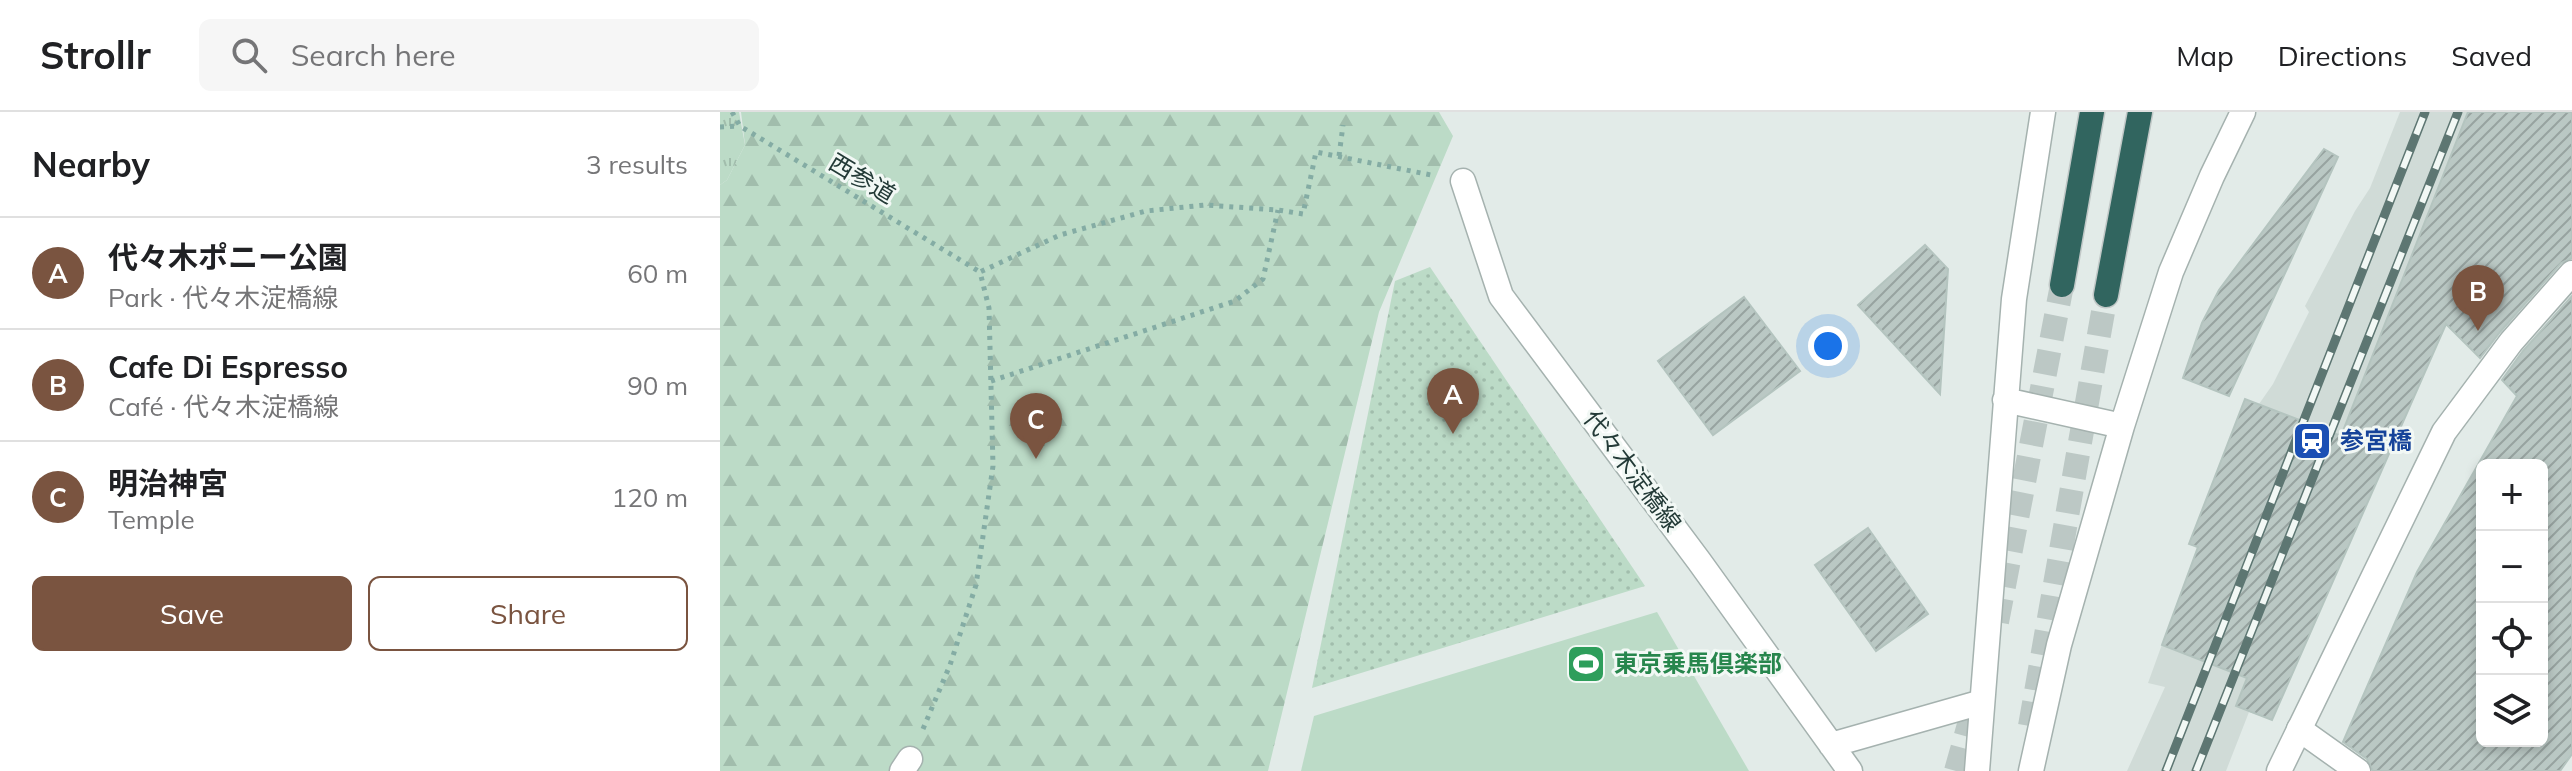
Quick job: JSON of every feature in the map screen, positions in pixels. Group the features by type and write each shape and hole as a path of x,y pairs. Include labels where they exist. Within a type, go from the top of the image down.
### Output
{"highway":[{"path":"2062,285 2092,112"},
{"path":"2106,295 2140,112"}],"street":[{"path":"1977,771 2014,299 2043,112"},
{"path":"2031,771 2059,645 2122,426 2171,272 2243,112"},
{"name":"代々木淀橋線","path":"1463,181 1501,296 1690,548 1850,771"},
{"path":"2279,771 2444,432 2511,342 2567,285"},
{"path":"2005,400 2122,426"},
{"path":"1831,745 1982,702"},
{"path":"2299,729 2358,771"}],"path":[{"name":"西参道","path":"732,112 740,126 980,272"},
{"path":"1339,156 1343,125"},
{"path":"720,127 740,126"},
{"path":"906,765 950,665 976,585 993,466 989,308 980,272 1060,235 1146,211 1205,205 1303,214 1316,152 1400,169"},
{"path":"991,381 1235,301 1263,279 1278,210"}],"shaded area":[{"path":"2400,112 2484,112 2428,365 2272,720 2249,712 2226,771 2127,771 2165,687 2148,683 2197,548 2189,544 2245,399 2259,404 2273,384 2309,312 2305,306 2370,188"}],"green space":[{"path":"720,112 739,112 745,145 727,180 720,185"},
{"path":"741,112 1439,112 1453,136 1379,312 1268,771 720,771 720,185 727,180 745,145"},
{"path":"1430,267 1645,586 1312,688 1395,281"},
{"name":"東京乗馬倶楽部","path":"1657,612 1749,771 1301,771 1314,716"}],"building":[{"path":"2468,112 2572,112 2572,258 2561,263 2480,358 2446,324 2272,720 2236,706 2247,678 2162,645 2198,547 2189,544 2245,399 2341,436"},
{"path":"2324,149 2338,157 2229,396 2183,378 2202,323 2219,290"},
{"path":"1925,245 1948,269 1940,394 1858,305"},
{"path":"2572,296 2572,754 2560,771 2373,771 2367,759 2343,742 2417,572 2476,468 2476,747 2548,747 2548,459 2481,459 2517,396 2502,380 2523,351"},
{"path":"1744,297 1800,371 1713,435 1658,361"},
{"path":"1868,528 1928,614 1876,651 1815,565"}],"tunnel":[{"path":"1997,622 2062,285"},
{"path":"2030,726 2106,295"},
{"path":"1956,771 1977,696"}],"railway":[{"path":"2166,771 2425,112"},
{"path":"2196,771 2458,112"}],"place":[{"name":"Cafe Di Espresso","path":"2478,331"},
{"name":"代々木ポニー公園","path":"1453,434"},
{"name":"参宮橋","path":"2312,441"},
{"name":"明治神宮","path":"1036,459"},
{"name":"東京乗馬倶楽部","path":"1586,664"}]}
